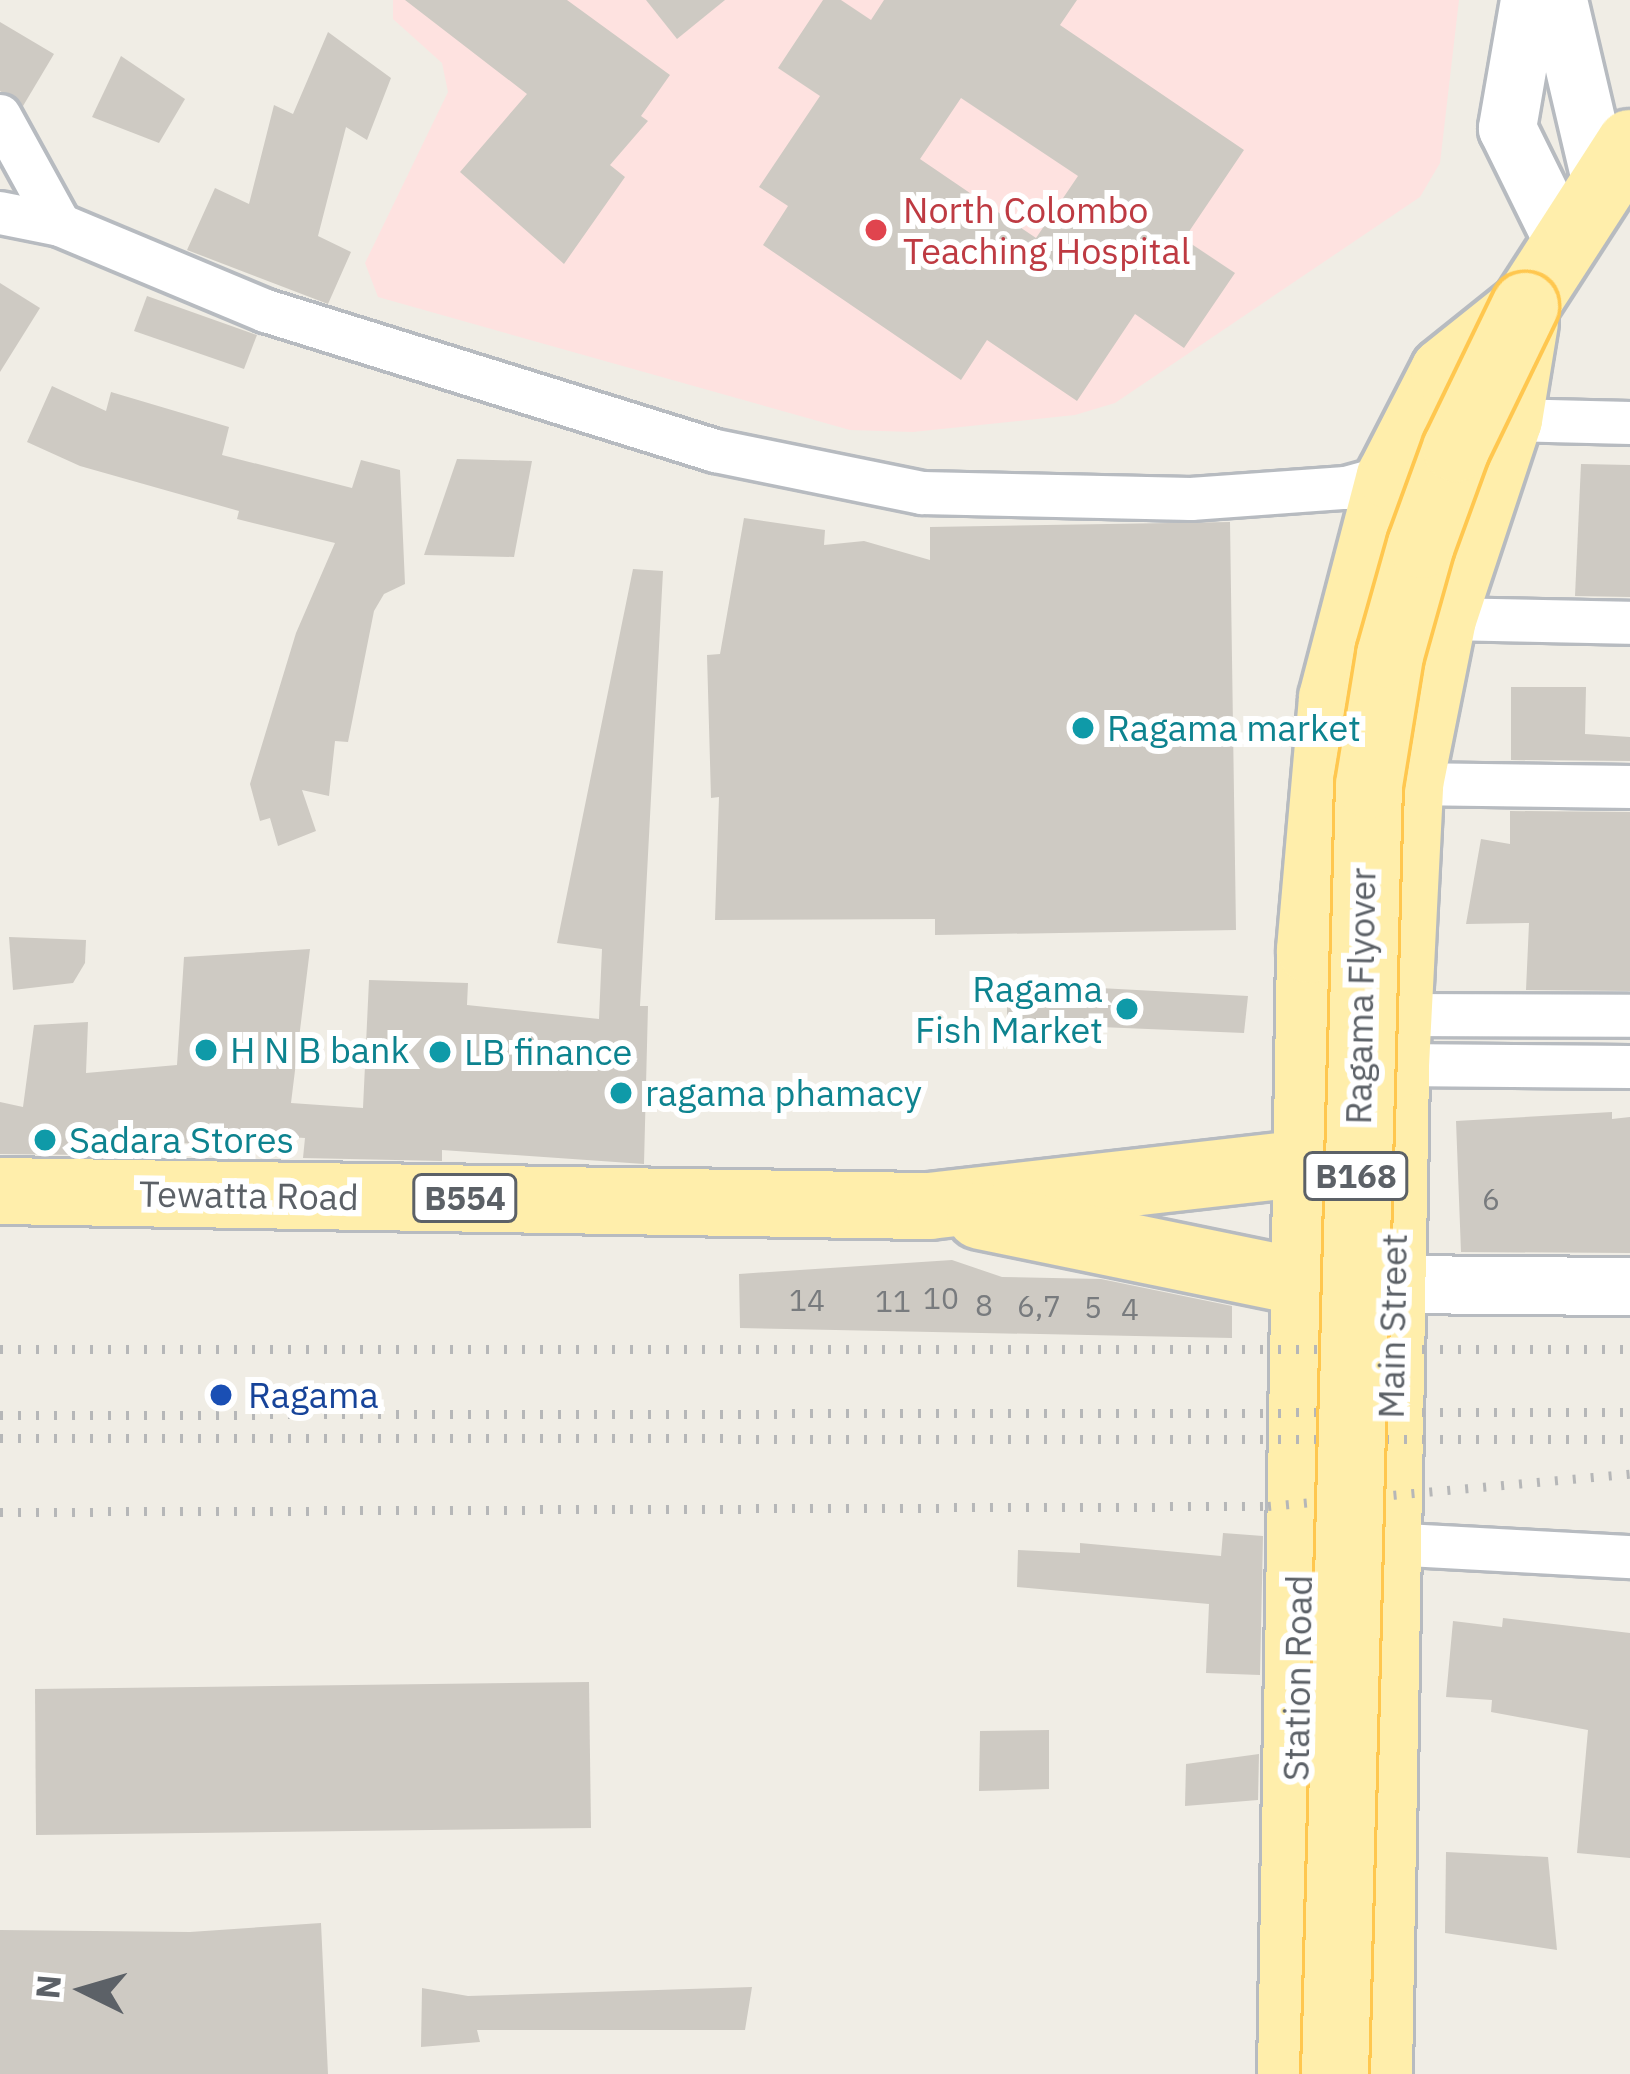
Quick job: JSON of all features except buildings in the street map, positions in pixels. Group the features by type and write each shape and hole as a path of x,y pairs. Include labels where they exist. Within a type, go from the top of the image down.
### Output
{"main road":[{"name":"B168","path":"1305,1282 1310,950 1332,698 1390,476 1444,371 1526,306 1616,166"},
{"name":"Main Street","path":"1379,2074 1394,1158 1410,784 1443,620 1509,420 1526,306"},
{"name":"Ragama Flyover","path":"1335,2074 1367,801 1390,655 1420,545 1456,448 1526,306"},
{"name":"Tewatta Road","path":"0,1191 929,1206 1306,1157 1394,1158"},
{"name":"Tewatta Road","path":"929,1206 1305,1282 1393,1284"},
{"name":"Station Road","path":"1291,2074 1305,1282"}],"street":[{"path":"1529,0 1507,128 1564,244"},
{"path":"1558,0 1616,166"},
{"path":"0,116 60,225"},
{"path":"0,213 60,225 266,310 716,451 922,493 1191,500 1346,488 1390,476"},
{"path":"1509,420 1630,423"},
{"path":"1443,620 1630,622"},
{"path":"1410,784 1630,787"},
{"path":"1397,1040 1630,1016"},
{"path":"1397,1040 1630,1067"},
{"path":"1393,1284 1630,1286"},
{"path":"1388,1544 1630,1557"}],"shaded area":[{"name":"North Colombo Teaching Hospital","path":"393,0 1459,0 1440,163 1420,197 1115,403 1075,415 913,432 850,430 378,297 365,263 448,92 442,63 393,19"}],"railway":[{"path":"0,1349 1630,1349"},
{"path":"0,1415 1630,1412"},
{"path":"0,1438 1630,1439"},
{"path":"0,1512 1268,1506 1630,1474"}],"place":[{"name":"North Colombo Teaching Hospital","path":"876,230"},
{"name":"Ragama market","path":"1083,728"},
{"name":"Ragama Fish Market","path":"1127,1009"},
{"name":"H N B bank","path":"206,1050"},
{"name":"LB finance","path":"440,1052"},
{"name":"ragama phamacy","path":"621,1093"},
{"name":"Sadara Stores","path":"45,1140"},
{"name":"Ragama","path":"221,1395"}]}
